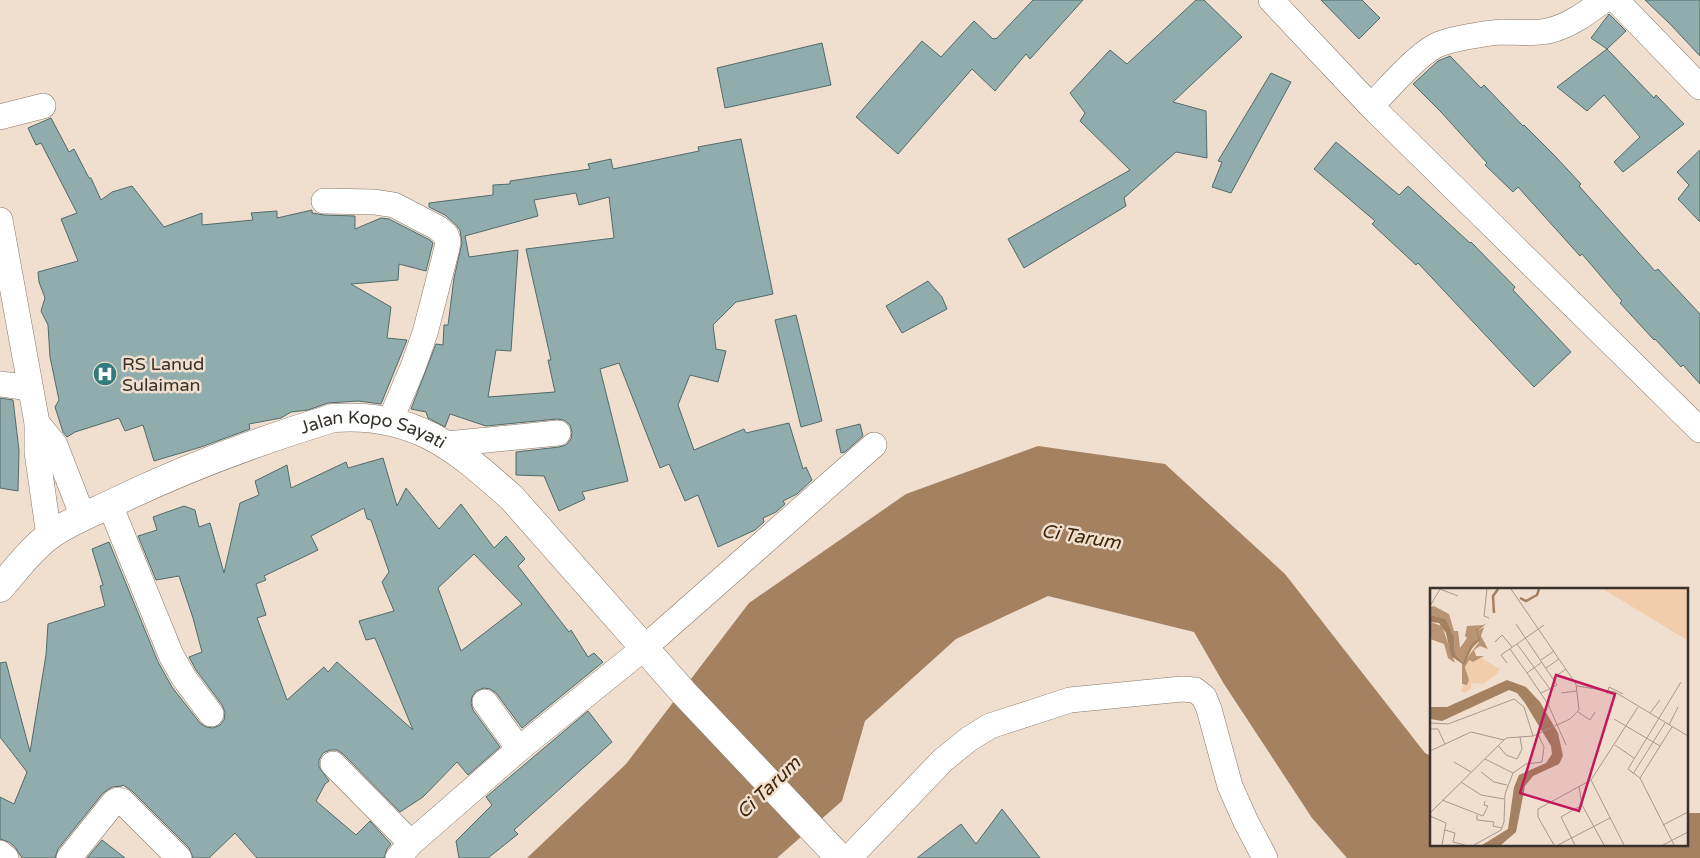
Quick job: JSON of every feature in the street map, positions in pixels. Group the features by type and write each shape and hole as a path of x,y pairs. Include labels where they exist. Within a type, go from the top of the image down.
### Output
{"main road":[{"name":"Jalan Kopo Sayati","path":"0,588 25,559 49,536 83,517 155,484 326,420 351,417 390,421 422,432 447,444 512,498 684,693 841,856"}],"street":[{"path":"1271,0 1372,106 1700,430"},
{"path":"1372,106 1436,46 1452,41 1501,32 1546,31 1585,15 1604,0"},
{"path":"1616,0 1700,87"},
{"path":"0,117 43,106"},
{"path":"324,201 374,202 394,205 446,234 447,248 424,333 413,367 390,421"},
{"path":"0,220 37,423 37,452 49,536"},
{"path":"0,384 30,388"},
{"path":"37,423 55,445 83,517"},
{"path":"447,444 558,433"},
{"path":"333,764 404,850 519,749 644,648 874,445"},
{"path":"110,505 171,655 184,678 211,714"},
{"path":"841,856 943,760 969,739 990,726 1070,700 1182,689 1195,690 1204,697 1230,786 1265,858"},
{"path":"485,702 519,749"},
{"path":"69,858 114,802 118,800 122,801 179,858"},
{"path":"0,853 6,858"}],"water":[{"name":"Ci Tarum","path":"1038,446 1165,464 1285,574 1425,753 1430,756 1430,846 1688,846 1688,813 1700,813 1700,858 1347,858 1312,818 1224,684 1194,632 1048,596 956,639 865,721 842,801 777,858 527,858 626,764 749,603 906,494"}],"building":[{"path":"1033,0 1083,0 1030,59 1026,54 995,91 972,69 898,154 856,117 922,41 941,57 974,21 993,39 996,39"},
{"path":"1196,0 1204,0 1242,37 1173,102 1206,111 1207,158 1176,152 1124,198 1126,206 1024,268 1008,239 1130,170 1080,121 1085,113 1070,93 1110,50 1127,64"},
{"path":"1321,0 1362,0 1380,18 1359,39"},
{"path":"1645,0 1700,0 1700,56 1671,25"},
{"path":"1609,14 1626,31 1607,49 1591,38"},
{"path":"822,43 831,85 725,108 717,68"},
{"path":"1607,49 1654,98 1656,95 1684,124 1623,172 1614,162 1640,137 1604,95 1587,111 1557,87"},
{"path":"1450,56 1481,88 1484,85 1554,155 1581,184 1579,186 1655,271 1658,269 1700,314 1700,384 1683,365 1681,367 1654,340 1620,303 1622,301 1582,254 1580,256 1518,187 1513,192 1485,165 1487,163 1413,84 1438,61"},
{"path":"1271,73 1291,82 1231,193 1212,187 1222,162 1218,161"},
{"path":"51,118 69,152 74,149 101,200 112,192 132,186 164,227 202,213 202,225 253,220 251,213 277,211 277,218 312,210 312,213 324,215 355,216 355,229 381,218 389,219 430,240 433,243 426,271 399,264 398,280 351,284 391,307 387,338 407,340 381,404 358,401 328,403 308,410 291,412 281,418 249,424 250,429 201,447 154,461 143,425 125,431 119,418 75,432 67,437 63,432 55,407 59,400 50,357 48,325 41,311 45,298 39,282 38,272 78,261 61,219 77,213 41,143 36,145 28,128"},
{"path":"741,139 773,294 736,302 713,325 716,349 726,351 718,382 690,375 678,405 694,450 744,429 746,433 789,423 803,469 806,467 812,480 797,494 783,501 785,504 776,512 763,518 764,522 755,530 718,547 698,495 685,501 669,464 660,468 619,363 600,369 628,481 582,492 585,499 559,511 544,476 516,475 516,452 566,445 571,439 572,432 570,425 564,420 557,419 486,426 450,414 445,427 428,418 426,412 411,409 436,344 443,345 444,325 448,325 454,278 462,243 460,230 456,225 445,215 429,207 429,203 493,195 493,185 510,184 510,181 590,169 588,164 611,159 613,169 699,151 698,147","holes":["576,193 579,205 609,197 614,238 526,249 551,360 548,360 555,392 488,397 496,350 511,351 518,250 469,257 465,236 538,216 534,200"]},
{"path":"1336,142 1399,195 1408,186 1471,242 1515,287 1513,290 1571,352 1534,387 1418,263 1416,265 1372,224 1375,221 1314,169"},
{"path":"1700,150 1700,222 1678,199 1689,185 1677,172"},
{"path":"928,281 942,297 947,309 902,333 886,306"},
{"path":"796,315 822,421 801,427 775,320"},
{"path":"0,398 13,400 19,450 18,491 0,488"},
{"path":"860,424 863,436 845,452 841,453 836,430"},
{"path":"383,458 397,506 406,488 439,529 461,504 494,548 506,536 525,559 518,566 569,632 571,630 588,657 594,653 603,662 522,728 496,693 484,688 476,691 471,703 473,710 500,747 468,775 457,762 423,797 400,812 343,754 337,750 323,753 319,760 319,767 329,781 325,784 316,801 356,835 370,821 391,844 384,858 257,858 235,833 209,858 193,858 189,848 132,791 123,785 112,787 103,793 58,849 55,858 22,858 15,847 9,842 0,839 0,797 14,804 27,772 0,737 0,663 6,662 30,752 46,655 48,624 105,606 100,586 103,585 92,549 109,542 158,662 172,687 200,723 206,727 213,728 220,725 224,720 225,712 189,657 202,652 179,576 156,580 138,536 157,530 153,517 184,506 195,510 199,527 210,523 224,573 240,503 259,495 255,481 287,465 291,488 346,462 348,468","holes":["364,508 367,519 371,520 389,572 382,582 394,611 359,621 366,640 375,638 413,730 337,662 328,672 324,667 287,700 257,618 266,615 256,584 266,580 264,576 318,550 311,536","474,554 522,604 461,651 438,588"]},
{"path":"588,711 612,742 514,830 518,834 488,858 459,858 456,841 492,805 486,797"},
{"path":"1002,809 1040,858 917,858 961,824 976,844"},
{"path":"102,840 125,858 87,858"}],"place":[{"name":"RS Lanud Sulaiman","path":"105,374"}]}
